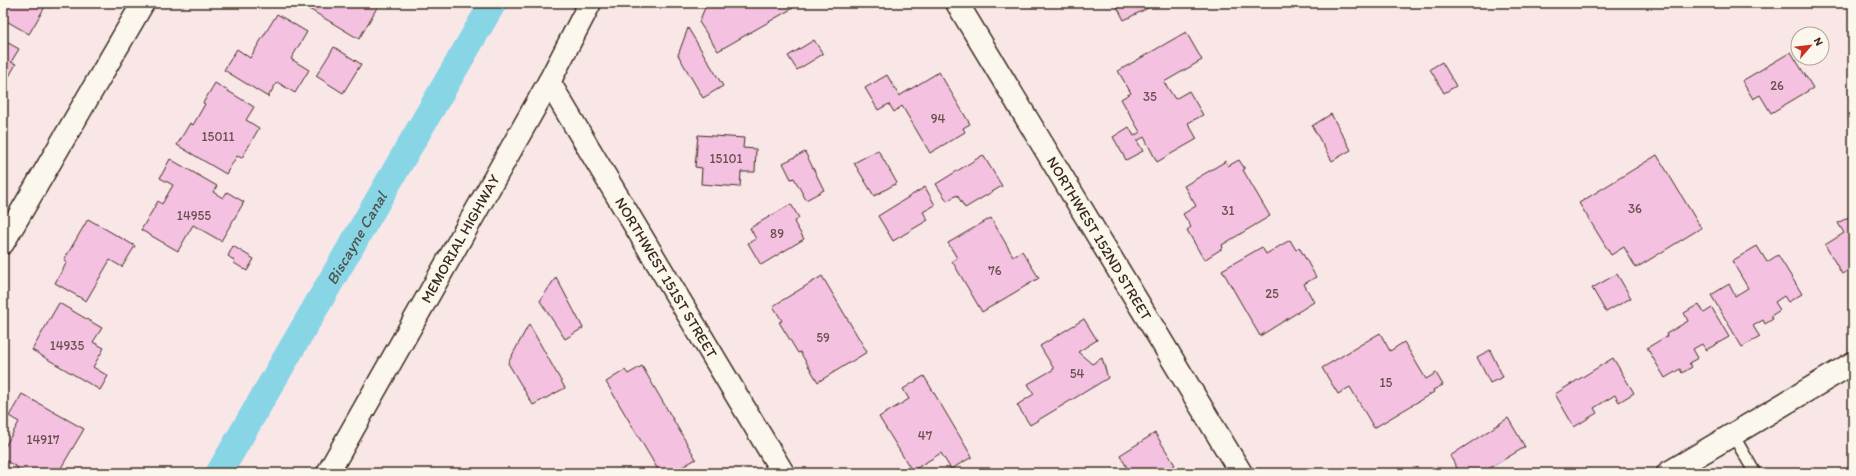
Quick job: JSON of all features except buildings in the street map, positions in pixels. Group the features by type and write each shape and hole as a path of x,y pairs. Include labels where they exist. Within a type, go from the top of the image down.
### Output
{"street":[{"path":"3,243 143,3"},
{"name":"MEMORIAL HIGHWAY","path":"328,473 549,82 590,3"},
{"name":"NORTHWEST 152ND STREET","path":"957,3 1241,473"},
{"name":"NORTHWEST 151ST STREET","path":"549,82 783,473"},
{"path":"1668,473 1853,363"}],"lane":[{"path":"1734,435 1755,473"}],"waterway":[{"name":"Biscayne Canal","path":"219,473 493,3"}]}
